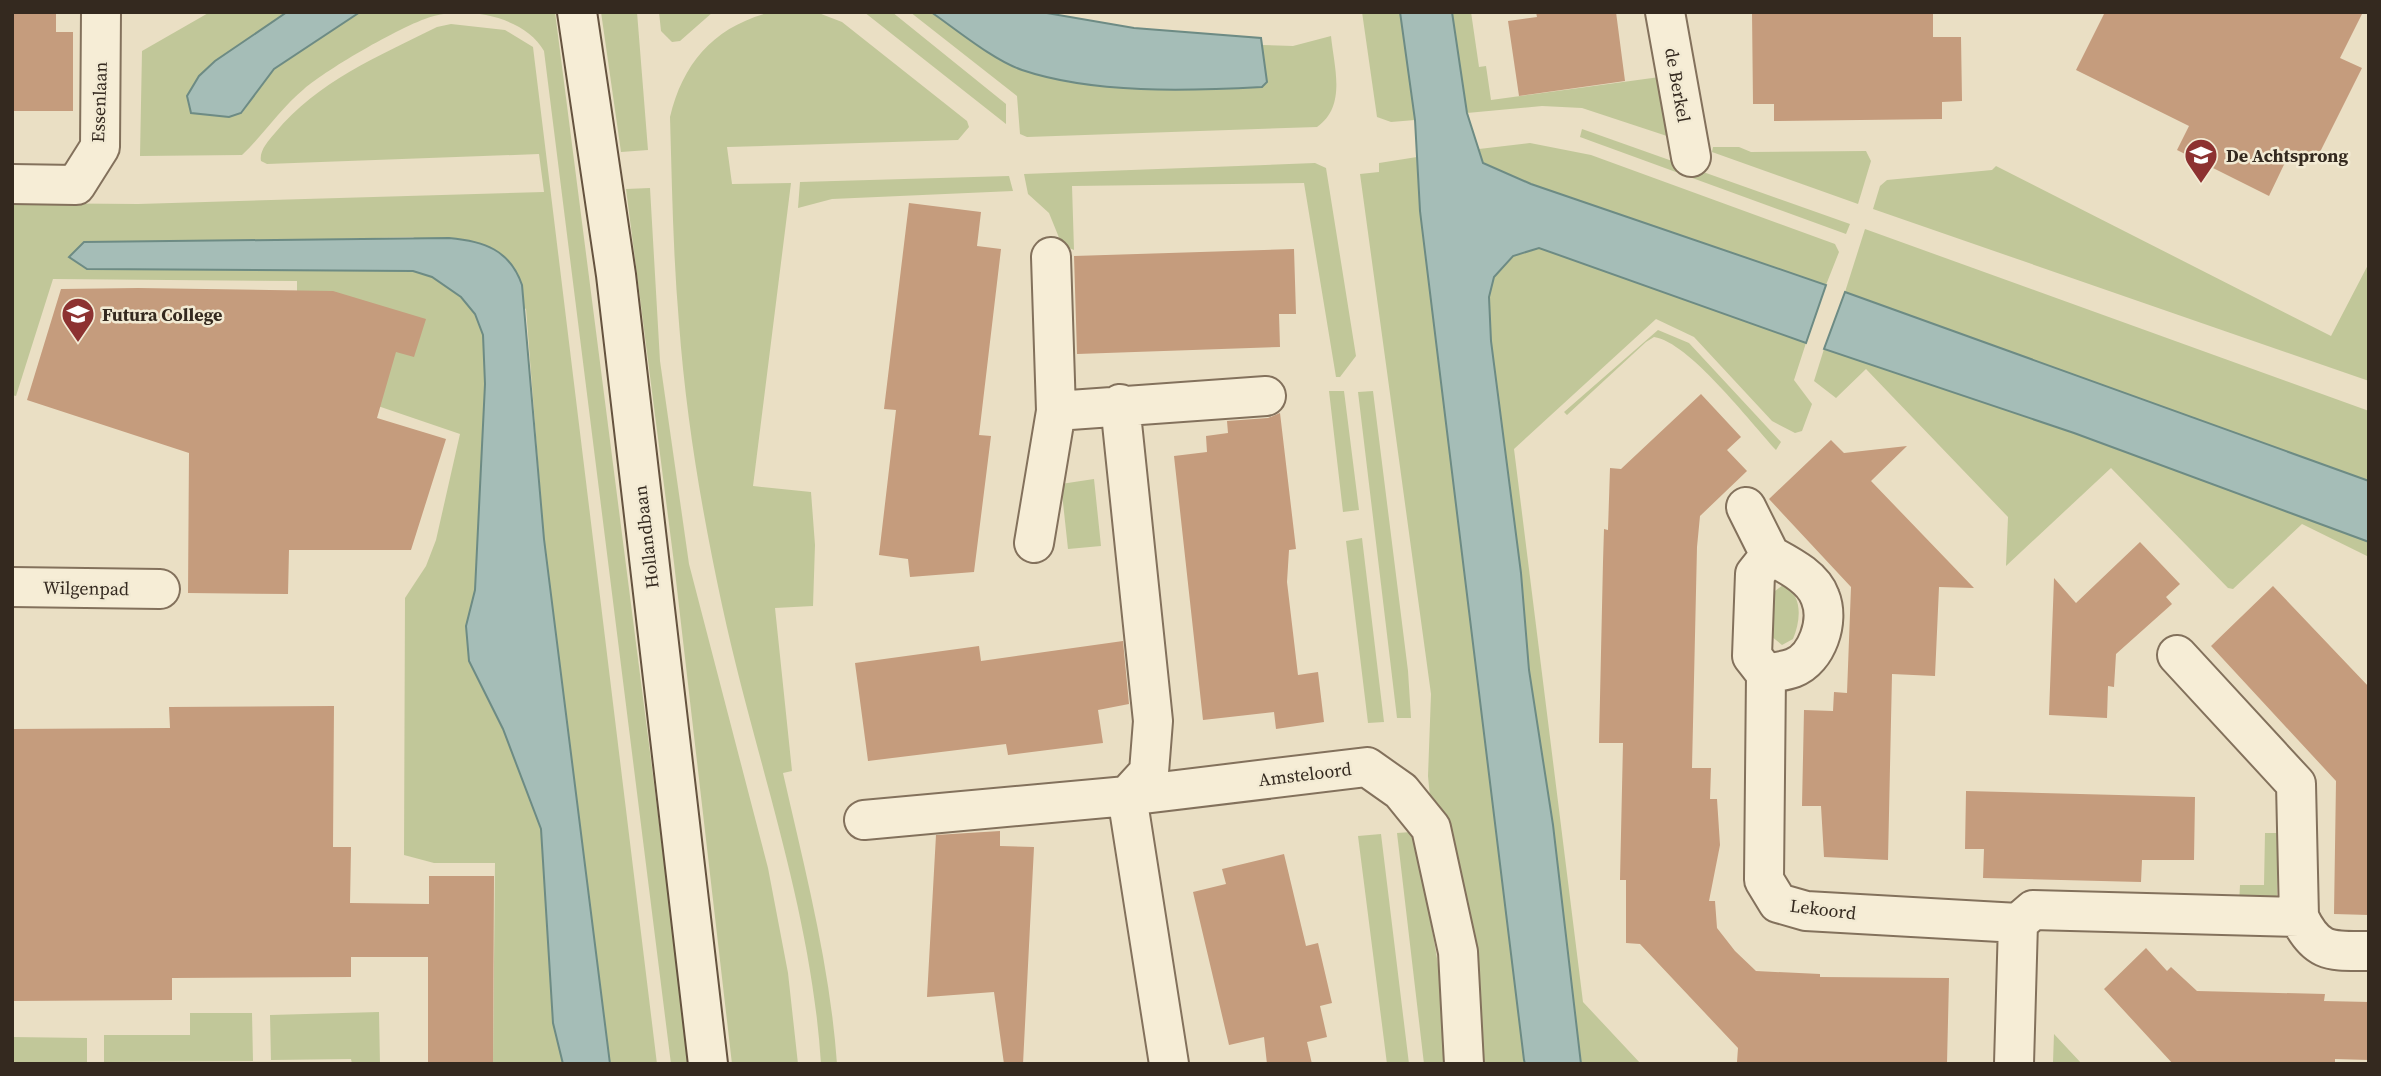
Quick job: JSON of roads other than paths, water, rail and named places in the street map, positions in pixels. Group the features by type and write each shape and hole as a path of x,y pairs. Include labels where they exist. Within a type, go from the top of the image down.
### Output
{"street":[{"name":"Essenlaan","path":"12,184 76,185 100,147 102,12"},
{"name":"Hollandbaan","path":"577,12 617,289 708,1064"},
{"name":"de Berkel","path":"1665,12 1691,157"},
{"path":"1034,543 1056,411 1051,257"},
{"path":"1056,411 1120,404 1266,396"},
{"path":"1120,404 1153,721 1149,772 1126,796 1169,1064"},
{"path":"1746,507 1770,555 1801,573 1821,597 1822,626 1813,654 1795,668 1766,674"},
{"name":"Lekoord","path":"1770,555 1755,575 1752,656 1766,674 1764,880 1778,903 1806,911 2018,923 2033,910 2299,917"},
{"name":"Wilgenpad","path":"12,587 160,589"},
{"path":"2177,655 2296,784 2299,917 2310,939 2322,948 2369,951"},
{"name":"Amsteloord","path":"864,820 1126,796 1367,766 1401,791 1431,828 1458,952 1464,1064"},
{"path":"2014,1064 2018,923"}],"water":[{"path":"287,12 360,12 274,69 241,113 229,117 191,113 187,96 199,76 215,61"},
{"path":"931,12 1041,12 1134,28 1261,38 1267,82 1262,87 1172,90 1110,87 1050,78 1022,70 999,59"},
{"path":"1400,12 1452,12 1467,113 1483,163 1531,184 1826,285 1806,343 1539,248 1513,256 1494,277 1489,297 1491,341 1521,573 1529,670 1553,825 1581,1064 1525,1064 1524,1060 1420,211 1415,120"},
{"path":"449,238 494,249 510,263 522,285 544,539 610,1064 563,1064 553,1023 541,829 503,729 469,661 466,626 475,590 485,384 483,335 475,314 461,297 432,277 413,271 87,269 69,257 84,242"},
{"path":"1845,292 2369,481 2369,542 2074,433 1824,349"}],"place":[{"name":"De Achtsprong","path":"2201,185"},
{"name":"Futura College","path":"78,344"}]}
